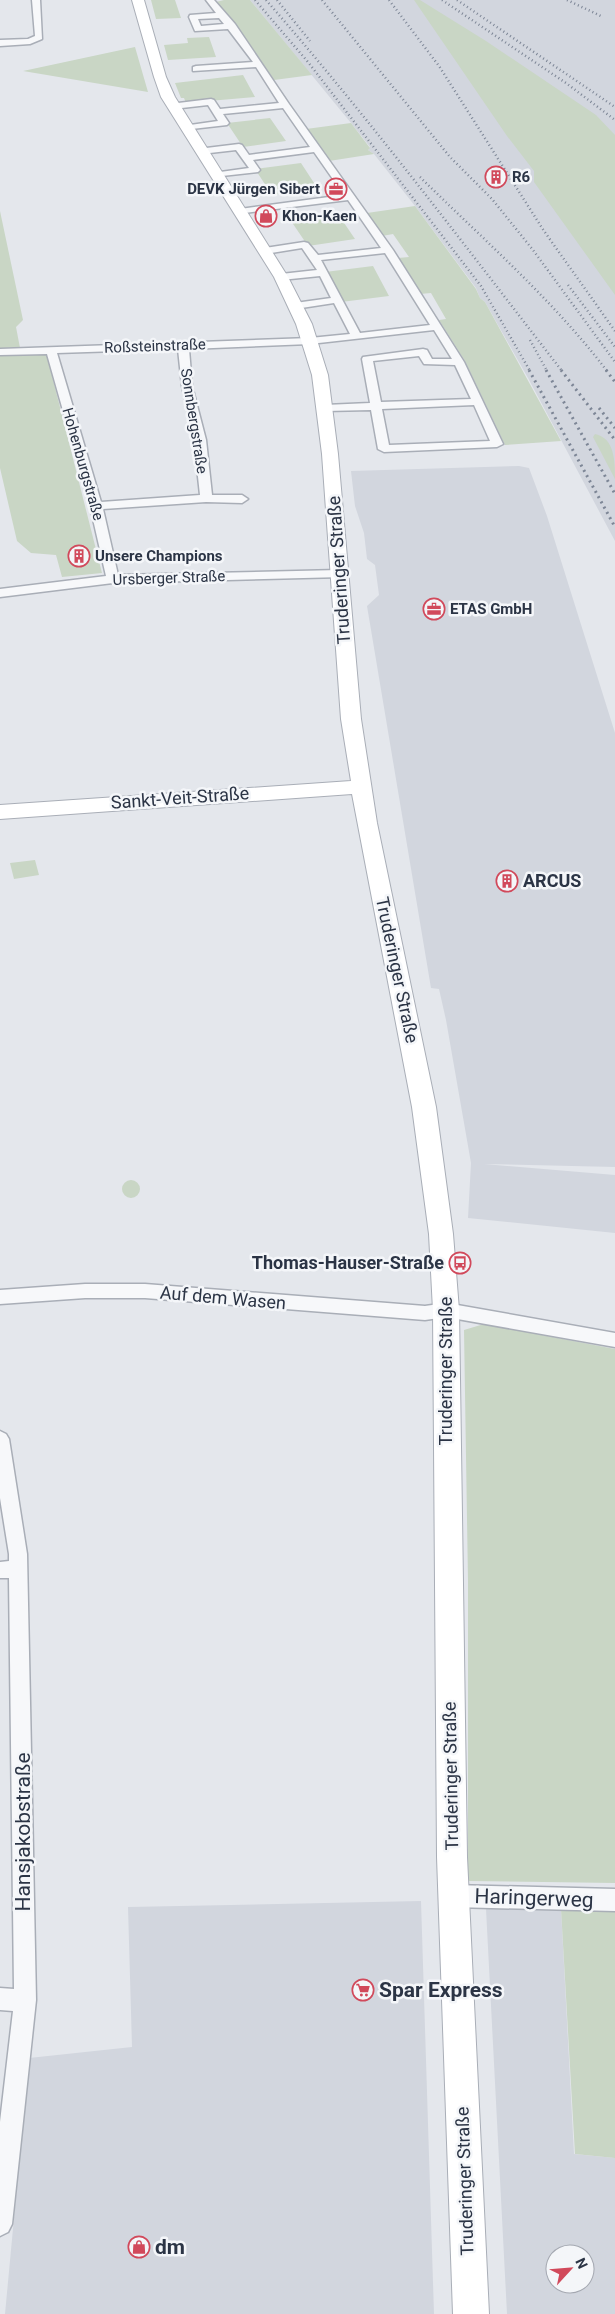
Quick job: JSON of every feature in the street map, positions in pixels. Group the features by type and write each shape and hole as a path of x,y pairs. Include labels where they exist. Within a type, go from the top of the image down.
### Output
{"street":[{"path":"0,43 30,41 39,37 36,0"},
{"name":"Truderinger Straße","path":"138,0 160,77 173,106 281,277 295,306 310,341 320,375 325,408 350,710 360,786 424,1107 441,1234 446,1310 453,1896 471,2314"},
{"path":"210,0 232,26 259,64 284,105 318,149 388,250 458,362 497,444 384,449 367,359 423,352 428,362 458,362"},
{"path":"222,14 193,17 198,29 232,26"},
{"path":"196,68 259,64"},
{"path":"173,106 211,102 224,123 186,128"},
{"path":"218,112 284,105"},
{"path":"201,151 239,147 248,158 254,170 216,175"},
{"path":"248,158 318,149"},
{"path":"240,212 352,197"},
{"path":"265,251 304,246 315,258 357,337"},
{"path":"315,258 388,250"},
{"path":"281,277 321,272"},
{"path":"295,306 336,300"},
{"path":"310,341 436,327"},
{"name":"Roßsteinstraße","path":"0,352 183,344 310,341"},
{"name":"Sonnbergstraße","path":"183,344 187,386 200,440 206,498"},
{"name":"Hohenburgstraße","path":"51,350 96,506 113,579"},
{"path":"325,408 478,402"},
{"path":"96,506 206,498 242,498"},
{"name":"Ursberger Straße","path":"0,593 113,579 339,574"},
{"name":"Sankt-Veit-Straße","path":"0,812 360,786"},
{"name":"Auf dem Wasen","path":"0,1297 85,1291 145,1291 425,1313 446,1310"},
{"path":"446,1310 615,1340"},
{"name":"Hansjakobstraße","path":"0,1440 11,1499 9,1570 25,2000 0,2224"},
{"name":"Haringerweg","path":"453,1896 615,1900"},
{"path":"0,1999 25,2000"}],"shaded area":[{"path":"250,0 615,0 615,541 528,378 485,302 480,298 476,288 415,206 374,154 368,150 370,147"},
{"path":"519,466 529,468 547,516 615,733 615,1167 484,1164 615,1175 615,1233 468,1218 471,1163 439,989 431,988 367,606 379,595 375,565 367,559 364,533 355,506 351,471"},
{"path":"421,1901 434,2314 5,2314 29,2058 132,2047 128,1907"},
{"path":"486,1909 561,1909 574,2154 615,2158 615,2314 507,2314"}],"green space":[{"path":"151,0 175,0 181,18 156,19"},
{"path":"224,0 250,0 312,75 274,80 244,36 216,2"},
{"path":"414,0 420,0 486,41 596,115 615,135 615,295 534,182 534,171 507,136"},
{"path":"209,37 216,57 168,60 164,45 188,43 187,38"},
{"path":"135,47 148,92 23,71"},
{"path":"243,75 255,97 186,103 184,98 181,98 175,83"},
{"path":"270,118 286,141 243,147 227,123"},
{"path":"351,123 370,148 368,150 374,154 329,161 306,129"},
{"path":"301,163 318,189 272,195 255,169"},
{"path":"415,206 476,289 480,298 485,302 561,441 505,445 465,361 439,320 446,319 431,293 420,294 398,258 409,257 393,234 382,236 367,213"},
{"path":"0,211 23,320 16,327 20,348 0,348"},
{"path":"336,211 355,239 308,246 289,218"},
{"path":"373,266 389,296 341,302 325,272"},
{"path":"44,354 47,356 102,573 62,577 56,555 31,553 17,541 0,468 0,355"},
{"path":"595,434 607,440 610,446 614,458 615,479 593,437"},
{"path":"35,860 39,875 14,879 10,863"},
{"path":"127,1180 135,1180 140,1185 138,1196 127,1198 122,1193 122,1185"},
{"path":"484,1324 615,1349 615,1883 468,1881 468,1581 464,1330"},
{"path":"561,1909 615,1911 615,2158 575,2154"}],"railway":[{"path":"255,0 308,62 481,286 530,371"},
{"path":"266,0 380,137 562,371"},
{"path":"277,0 310,41"},
{"path":"322,0 450,157 492,199 533,250 615,362"},
{"path":"389,0 439,66 544,231 615,331"},
{"path":"442,0 566,83 615,120"},
{"path":"457,0 615,107"},
{"path":"567,0 603,17"},
{"path":"420,177 541,295 607,371"},
{"path":"568,285 615,347"},
{"path":"530,340 547,371"},
{"path":"529,370 615,527"},
{"path":"546,370 615,494"},
{"path":"561,370 615,440"},
{"path":"606,370 615,382"},
{"path":"599,408 615,428"}],"place":[{"name":"R6","path":"496,177"},
{"name":"DEVK Jürgen Sibert","path":"336,189"},
{"name":"Khon-Kaen","path":"266,216"},
{"name":"Unsere Champions","path":"79,556"},
{"name":"ETAS GmbH","path":"434,609"},
{"name":"ARCUS","path":"507,881"},
{"name":"Thomas-Hauser-Straße","path":"460,1263"},
{"name":"Spar Express","path":"363,1990"},
{"name":"dm","path":"139,2247"}]}
